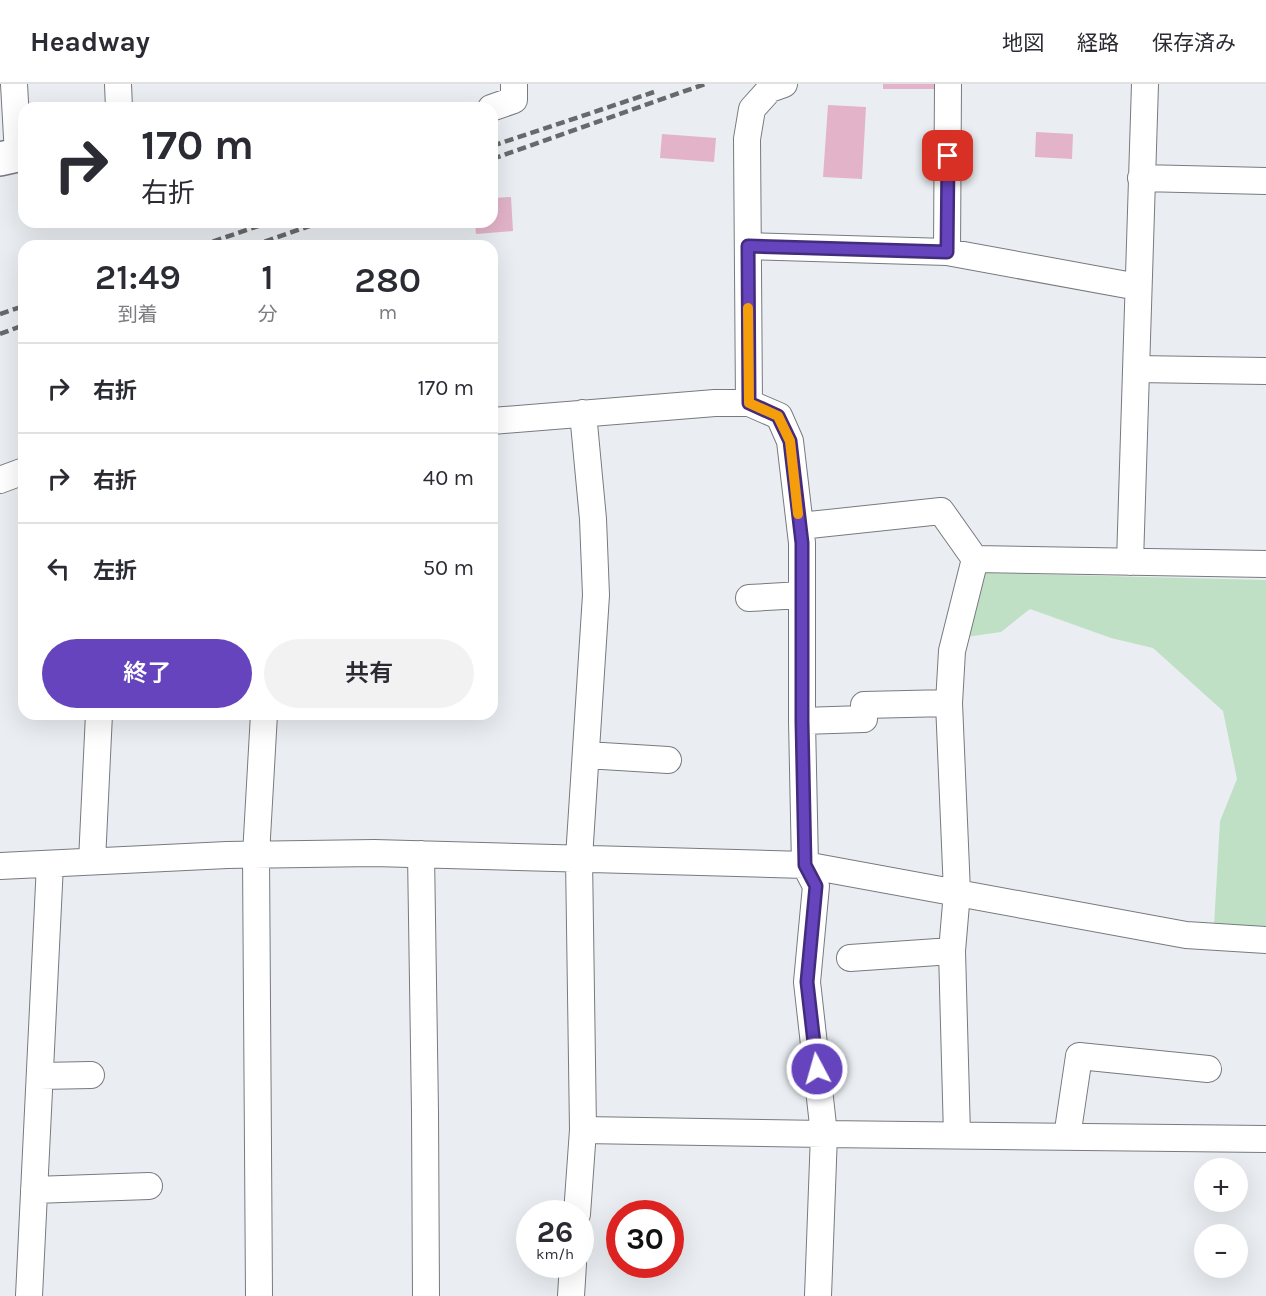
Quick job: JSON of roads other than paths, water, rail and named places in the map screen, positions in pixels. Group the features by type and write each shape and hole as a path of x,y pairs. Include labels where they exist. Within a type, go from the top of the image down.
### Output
{"street":[{"path":"14,84 14,156"},
{"path":"118,84 118,102"},
{"path":"498,106 514,100 514,84"},
{"path":"749,403 747,139 752,109 770,89 784,84"},
{"path":"947,252 948,84"},
{"path":"1130,562 1145,84"},
{"path":"1142,177 1266,182"},
{"path":"748,246 947,252 1138,287"},
{"path":"1136,369 1266,371"},
{"path":"498,420 715,403 749,403 778,416 790,441 802,543 805,865 816,886 807,982 824,1134 818,1296"},
{"path":"578,1200 583,1130 579,858 596,595 593,519 583,413"},
{"path":"0,480 18,473"},
{"path":"800,526 941,511 975,559 952,651 949,703 957,892 952,951 957,1136"},
{"path":"975,559 1266,564"},
{"path":"749,598 802,595"},
{"path":"802,721 864,719 864,705 949,703"},
{"path":"92,861 99,720"},
{"path":"259,1296 256,855 264,720"},
{"path":"586,755 668,760"},
{"path":"0,866 256,855 374,853 805,865 1186,935 1266,940"},
{"path":"421,854 426,1296"},
{"path":"29,1296 50,864"},
{"path":"850,958 952,951"},
{"path":"1067,1137 1079,1056 1208,1069"},
{"path":"40,1076 91,1075"},
{"path":"583,1130 1266,1139"},
{"path":"34,1190 149,1186"},
{"path":"571,1296 572,1278"}],"railway":[{"path":"498,157 705,84"},
{"path":"498,144 654,92"},
{"path":"218,240 252,228"},
{"path":"269,240 304,228"},
{"path":"0,314 18,308"},
{"path":"0,334 18,327"}]}
